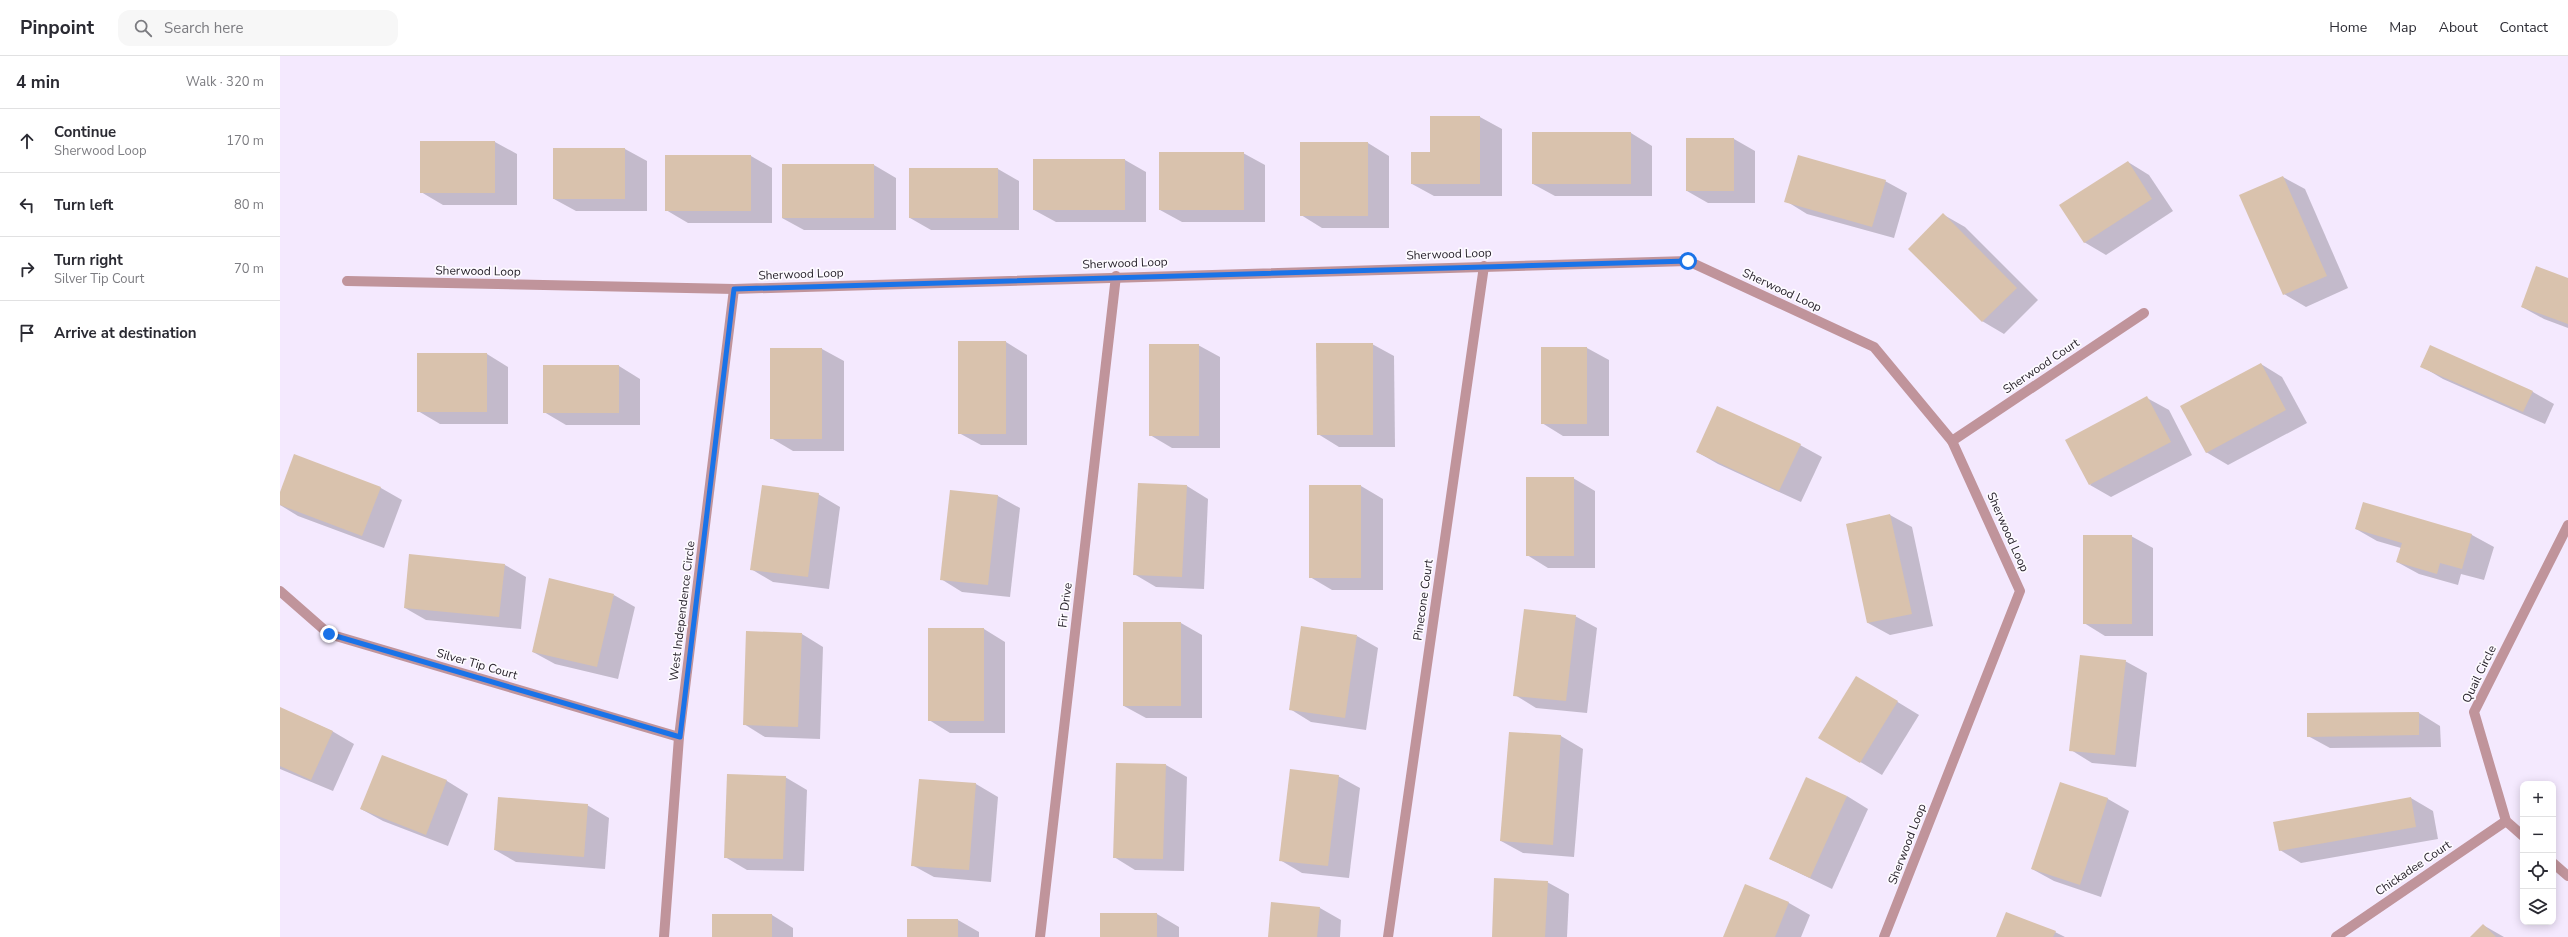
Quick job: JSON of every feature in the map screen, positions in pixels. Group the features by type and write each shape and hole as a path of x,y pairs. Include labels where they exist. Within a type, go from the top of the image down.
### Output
{"street":[{"name":"Sherwood Loop","path":"347,282 734,289 1116,276 1688,261 1874,347 1952,441 2020,591 1884,937"},
{"name":"Pinecone Court","path":"1388,937 1484,266"},
{"name":"Fir Drive","path":"1040,937 1116,276"},
{"name":"West Independence Circle","path":"664,937 680,737 734,289"},
{"name":"Sherwood Court","path":"1952,441 2144,313"},
{"name":"Quail Circle","path":"2506,821 2474,712 2568,525"},
{"name":"Silver Tip Court","path":"280,591 329,634 680,737"},
{"path":"2506,821 2520,833"},
{"name":"Chickadee Court","path":"2336,937 2506,821"},
{"path":"2556,866 2568,876"}],"building":[{"path":"1430,116 1480,116 1480,184 1411,184 1411,152 1430,152"},
{"path":"1532,132 1631,132 1631,184 1532,184"},
{"path":"1686,138 1734,138 1734,191 1686,191"},
{"path":"420,141 495,141 495,193 420,193"},
{"path":"1300,142 1368,142 1368,216 1300,216"},
{"path":"553,148 625,148 625,199 553,199"},
{"path":"1159,152 1244,152 1244,210 1159,210"},
{"path":"665,155 751,155 751,211 665,211"},
{"path":"1798,155 1886,180 1872,227 1784,202"},
{"path":"1033,159 1125,159 1125,210 1033,210"},
{"path":"2128,161 2152,199 2084,243 2059,205"},
{"path":"782,164 874,164 874,218 782,218"},
{"path":"909,168 998,168 998,218 909,218"},
{"path":"2283,176 2327,276 2283,295 2239,195"},
{"path":"1943,213 2017,288 1982,322 1908,249"},
{"path":"2536,266 2568,278 2568,324 2521,307"},
{"path":"958,341 1006,341 1006,434 958,434"},
{"path":"1316,343 1373,343 1373,435 1317,435"},
{"path":"1149,344 1199,344 1199,436 1149,436"},
{"path":"2430,345 2533,391 2523,412 2420,367"},
{"path":"1541,347 1587,347 1587,424 1541,424"},
{"path":"770,348 822,348 822,439 770,439"},
{"path":"417,353 487,353 487,412 417,412"},
{"path":"2261,363 2286,410 2206,453 2180,406"},
{"path":"543,365 619,365 619,413 543,413"},
{"path":"2147,396 2171,442 2089,485 2065,440"},
{"path":"1717,406 1801,444 1779,491 1696,452"},
{"path":"294,454 381,487 362,536 280,505 280,492"},
{"path":"1526,477 1574,477 1574,556 1526,556"},
{"path":"1138,483 1187,485 1182,577 1133,575"},
{"path":"762,485 819,493 808,577 750,570"},
{"path":"1309,485 1361,485 1361,578 1309,578"},
{"path":"950,490 998,495 988,585 940,580"},
{"path":"2363,502 2472,534 2462,569 2440,563 2437,574 2396,562 2402,543 2355,529"},
{"path":"1890,514 1912,614 1867,623 1846,524"},
{"path":"2083,535 2132,535 2132,624 2083,624"},
{"path":"409,554 505,564 499,617 404,608"},
{"path":"549,578 614,594 597,667 532,652"},
{"path":"1524,609 1576,615 1566,701 1513,696"},
{"path":"1123,622 1181,622 1181,706 1123,706"},
{"path":"1301,626 1357,635 1345,718 1289,710"},
{"path":"928,628 984,628 984,721 928,721"},
{"path":"746,631 802,633 798,727 743,725"},
{"path":"2080,655 2126,660 2115,755 2069,751"},
{"path":"1856,676 1898,701 1860,763 1818,738"},
{"path":"280,707 333,731 311,780 280,766"},
{"path":"2419,712 2419,735 2307,737 2307,713"},
{"path":"1509,732 1561,735 1553,845 1500,841"},
{"path":"382,755 447,780 426,835 360,809"},
{"path":"1116,763 1166,764 1163,859 1113,858"},
{"path":"1290,769 1339,775 1328,866 1279,861"},
{"path":"727,774 786,776 783,859 724,858"},
{"path":"1806,777 1847,796 1810,878 1769,859"},
{"path":"919,779 976,783 969,870 911,866"},
{"path":"2060,782 2108,798 2080,885 2031,869"},
{"path":"498,797 588,804 584,857 494,850"},
{"path":"2411,797 2416,827 2279,851 2273,822"},
{"path":"1494,878 1548,881 1545,937 1492,937"},
{"path":"1745,884 1789,902 1775,937 1723,937"},
{"path":"1271,902 1320,907 1317,937 1268,937"},
{"path":"2006,912 2056,931 2053,937 1996,937"},
{"path":"1100,913 1157,913 1157,937 1100,937"},
{"path":"712,914 772,914 772,937 712,937"},
{"path":"907,919 958,919 958,937 907,937"},
{"path":"2483,924 2496,937 2470,937"}],"route":[{"path":"329,634 680,737 734,289 1116,276 1688,261"}]}
